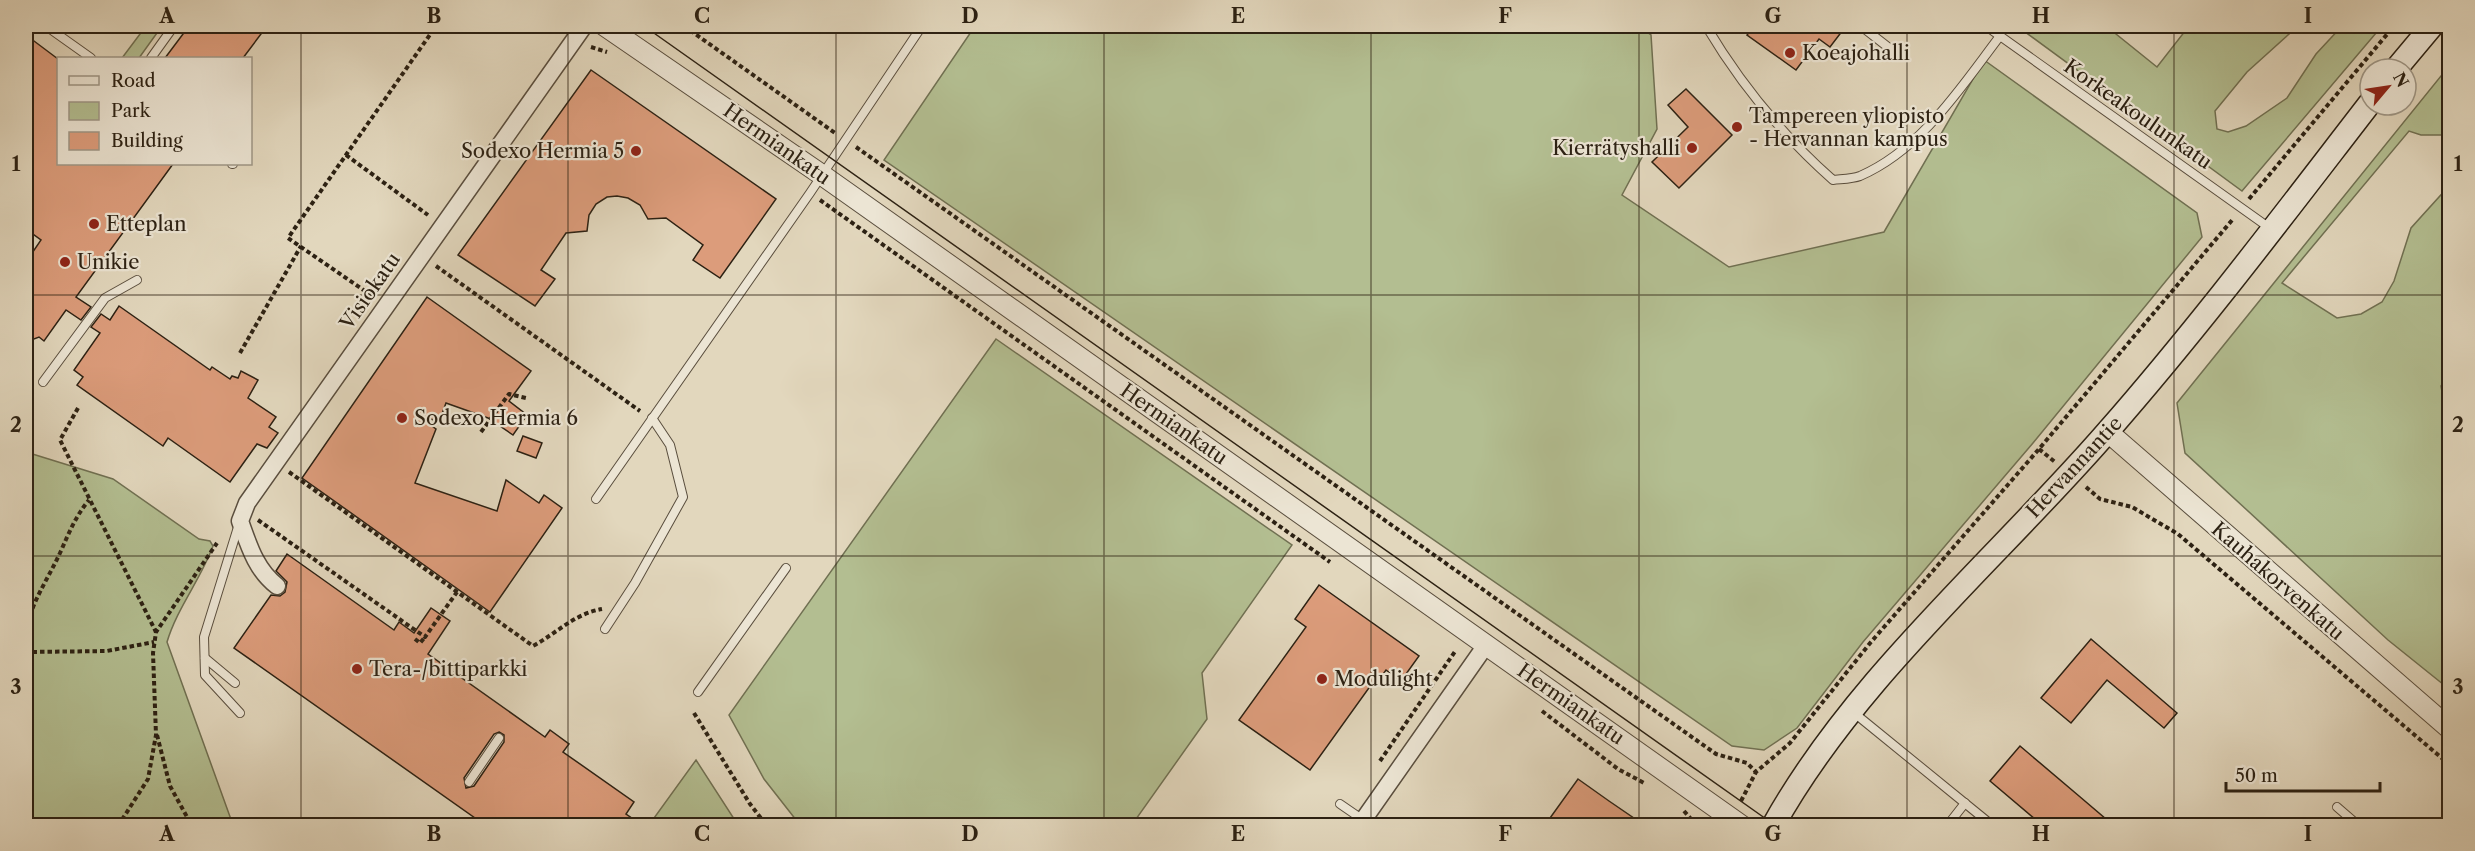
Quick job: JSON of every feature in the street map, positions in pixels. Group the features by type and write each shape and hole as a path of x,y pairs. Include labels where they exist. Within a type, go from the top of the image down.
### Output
{"main road":[{"path":"2406,57 2432,26"},
{"name":"Hervannantie","path":"1773,825 1798,782 1852,712 1923,629 2108,432 2359,117"}],"street":[{"name":"Hermiankatu","path":"605,26 822,175 1736,821"},
{"name":"Visiokatu","path":"240,521 247,503 581,31"},
{"name":"Kauhakorvenkatu","path":"2108,432 2450,729"},
{"path":"240,521 256,562 266,577 278,586"},
{"path":"1365,824 1486,645"}],"lane":[{"path":"46,26 91,57"},
{"path":"151,57 174,26"},
{"path":"596,499 810,193 844,139 922,26"},
{"path":"1706,26 1730,66 1802,153 1833,180 1859,177 1895,154 1940,116 2000,36"},
{"path":"1861,26 1893,51"},
{"name":"Korkeakoulunkatu","path":"1986,26 2271,229"},
{"path":"43,382 105,298 137,280"},
{"path":"605,629 635,583 683,497 670,445 652,418"},
{"path":"240,521 204,637 206,675 240,713"},
{"path":"698,692 786,568"},
{"path":"204,658 235,683"},
{"path":"1852,712 1993,825"},
{"path":"469,782 499,738"},
{"path":"1947,825 1965,803"},
{"path":"1340,804 1365,824"},
{"path":"2337,807 2359,825"}],"path":[{"path":"372,296 288,238 436,26"},
{"path":"684,26 1716,754 1747,763 1756,772"},
{"path":"1736,821 1756,772 1790,743 1871,642 2039,449 2394,26"},
{"path":"581,31 591,47 612,54"},
{"path":"346,155 430,216"},
{"path":"810,193 1339,568"},
{"path":"26,239 30,243 26,248"},
{"path":"240,353 301,246"},
{"path":"421,255 652,418"},
{"path":"481,432 509,394 526,398"},
{"path":"78,408 60,440 156,632"},
{"path":"2039,449 2100,498 2132,507 2178,534 2450,765"},
{"path":"286,470 533,646 588,612 618,608"},
{"path":"26,630 40,589 59,554 73,520 89,500"},
{"path":"118,825 148,778 156,735 153,642 156,632 202,562 227,532 240,521 260,520 425,636"},
{"path":"415,639 420,643 457,592"},
{"path":"26,655 30,651 107,651 153,642"},
{"path":"1446,643 1474,662"},
{"path":"1373,770 1456,650"},
{"path":"1535,706 1618,769 1654,788"},
{"path":"694,713 750,804 767,825"},
{"path":"156,735 170,786 192,825"},
{"path":"1678,807 1697,825"}],"green space":[{"path":"146,26 162,26 140,57 123,57"},
{"path":"975,26 1442,26 1448,32 1460,26 1639,26 1651,35 1657,129 1622,195 1729,267 1884,232 1984,60 2197,213 2202,237 2033,443 1863,642 1797,728 1764,750 1732,746 884,160"},
{"path":"2017,26 2106,26 2157,67 2189,26 2298,26 2247,72 2215,111 2217,129 2228,132 2246,126 2287,98 2316,54 2342,26 2382,26 2242,191"},
{"path":"2449,66 2449,135 2421,135 2409,131 2282,283 2337,318 2361,314 2382,302 2394,281 2411,228 2449,186 2450,373 2441,386 2442,392 2450,392 2449,689 2388,640 2185,453 2177,403 2408,117 2418,117 2418,104"},
{"path":"996,339 1292,545 1202,673 1207,719 1136,819 1144,825 800,825 764,779 729,715"},
{"path":"26,452 113,479 199,539 210,541 213,546 171,629 167,642 233,825 26,825"},
{"path":"696,760 738,825 649,825"}],"building":[{"path":"189,26 267,26 244,57 166,57"},
{"name":"Koeajohalli","path":"1754,26 1846,26 1830,47 1819,39 1796,70 1747,35"},
{"path":"26,35 57,58 57,165 172,165 76,297 91,307 81,320 66,310 44,341 39,337 26,342 26,262 41,240 26,229"},
{"path":"591,70 776,199 720,278 693,260 703,245 666,218 648,219 640,205 628,198 617,196 607,197 596,204 589,215 587,231 566,233 541,270 555,279 535,306 458,255"},
{"name":"Kierrätyshalli","path":"1686,89 1732,135 1679,188 1652,162 1688,127 1668,105"},
{"path":"427,297 531,371 509,401 527,415 513,435 488,418 446,403 439,422 420,415 419,417 436,429 415,483 497,511 506,480 539,503 544,495 562,508 490,612 302,478"},
{"path":"119,306 210,370 212,367 230,379 232,376 238,378 241,371 258,380 248,398 276,417 269,427 278,433 267,448 257,444 230,482 168,438 163,446 77,385 83,377 74,370 100,333 91,327 101,314 110,320"},
{"path":"523,436 542,443 536,458 517,451"},
{"name":"Tera-/bittiparkki","path":"287,554 394,630 399,622 414,633 431,608 450,621 428,654 545,737 550,730 569,744 563,752 634,802 626,814 642,825 485,825 234,648 271,595 280,596 285,592 287,582 276,571","holes":["499,732 504,735 504,742 474,786 466,788 464,778 494,734"]},
{"name":"Modulight","path":"1319,585 1419,656 1401,681 1386,670 1379,680 1376,678 1310,770 1239,720 1306,627 1295,619"},
{"path":"2091,639 2177,713 2164,728 2107,680 2071,723 2041,698"},
{"path":"2020,746 2113,825 2042,825 1990,781"},
{"path":"1578,779 1609,801 1644,825 1545,825"}],"tram line":[{"path":"644,26 1776,826"}],"place":[{"name":"Koeajohalli","path":"1790,53"},
{"name":"Tampereen yliopisto - Hervannan kampus","path":"1737,127"},
{"name":"Kierrätyshalli","path":"1692,148"},
{"name":"Sodexo Hermia 5","path":"636,151"},
{"name":"Etteplan","path":"94,224"},
{"name":"Unikie","path":"65,262"},
{"name":"Sodexo Hermia 6","path":"402,418"},
{"name":"Tera-/bittiparkki","path":"357,669"},
{"name":"Modulight","path":"1322,679"}]}
